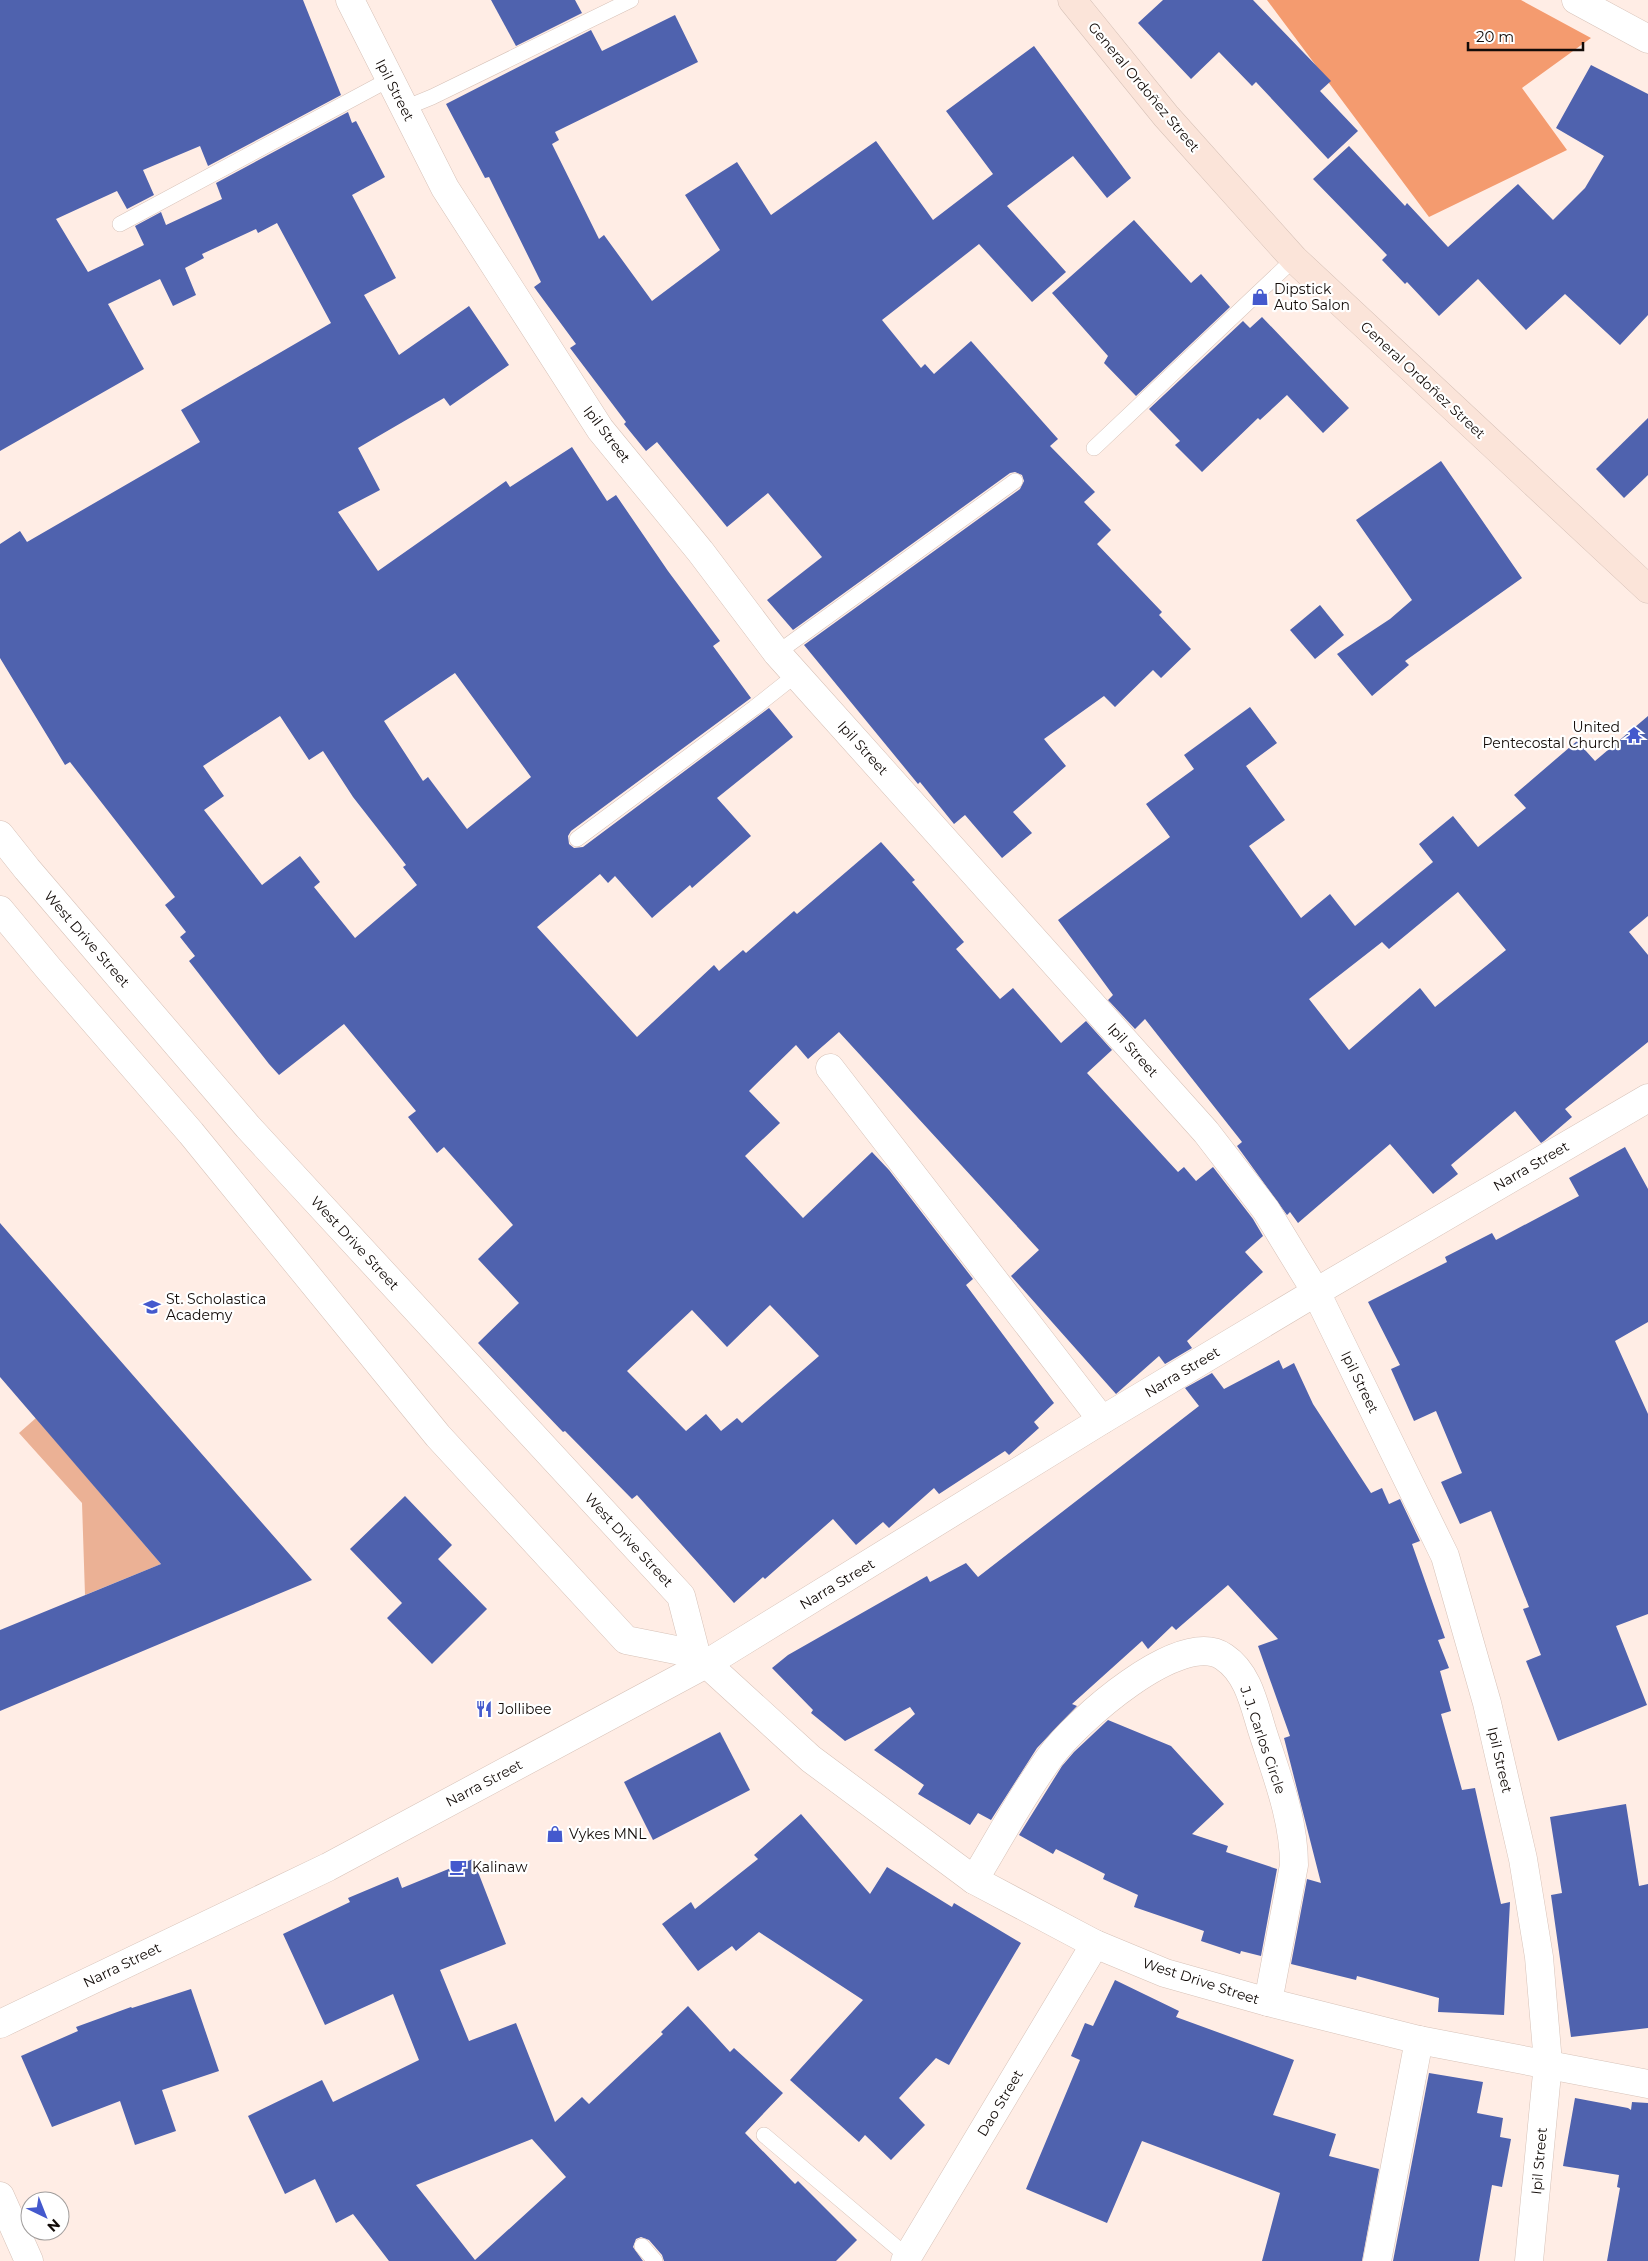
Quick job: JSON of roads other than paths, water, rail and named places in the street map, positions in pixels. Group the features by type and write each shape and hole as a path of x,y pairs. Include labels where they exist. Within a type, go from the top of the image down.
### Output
{"main road":[{"name":"General Ordoñez Street","path":"1072,0 1166,116 1294,259 1648,589"}],"street":[{"name":"Ipil Street","path":"350,0 445,188 600,429 700,551 777,653 1206,1132 1266,1210 1316,1292 1446,1556 1487,1704 1523,1859 1539,1957 1548,2063 1529,2261"},
{"path":"1576,0 1648,39"},
{"name":"West Drive Street","path":"0,835 248,1127 681,1596 701,1659 811,1759 974,1880 1095,1944 1165,1973 1268,2002 1419,2040 1548,2063 1648,2084"},
{"path":"0,910 55,977 191,1133 438,1436 626,1640 701,1659"},
{"path":"830,1068 1102,1420"},
{"name":"Narra Street","path":"0,2024 328,1866 701,1659 1316,1292 1648,1098"},
{"name":"J. J. Carlos Circle","path":"974,1880 1050,1756 1096,1709 1146,1672 1178,1656 1202,1651 1223,1656 1238,1669 1250,1692 1290,1819 1294,1843 1294,1865 1268,2002"},
{"name":"Dao Street","path":"906,2259 1095,1944"},
{"path":"1377,2261 1419,2040"},
{"path":"0,2196 29,2261"}],"lane":[{"path":"404,108 432,97 631,0"},
{"path":"120,224 390,79"},
{"path":"1094,448 1294,259"},
{"path":"777,653 1014,481"},
{"path":"577,839 797,674"},
{"path":"764,2135 906,2259"},
{"path":"642,2246 654,2261"}],"place":[{"name":"Dipstick Auto Salon","path":"1260,297"},
{"name":"United Pentecostal Church","path":"1634,735"},
{"name":"St. Scholastica Academy","path":"152,1307"},
{"name":"Jollibee","path":"484,1709"},
{"name":"Vykes MNL","path":"555,1834"},
{"name":"Kalinaw","path":"458,1867"}]}
